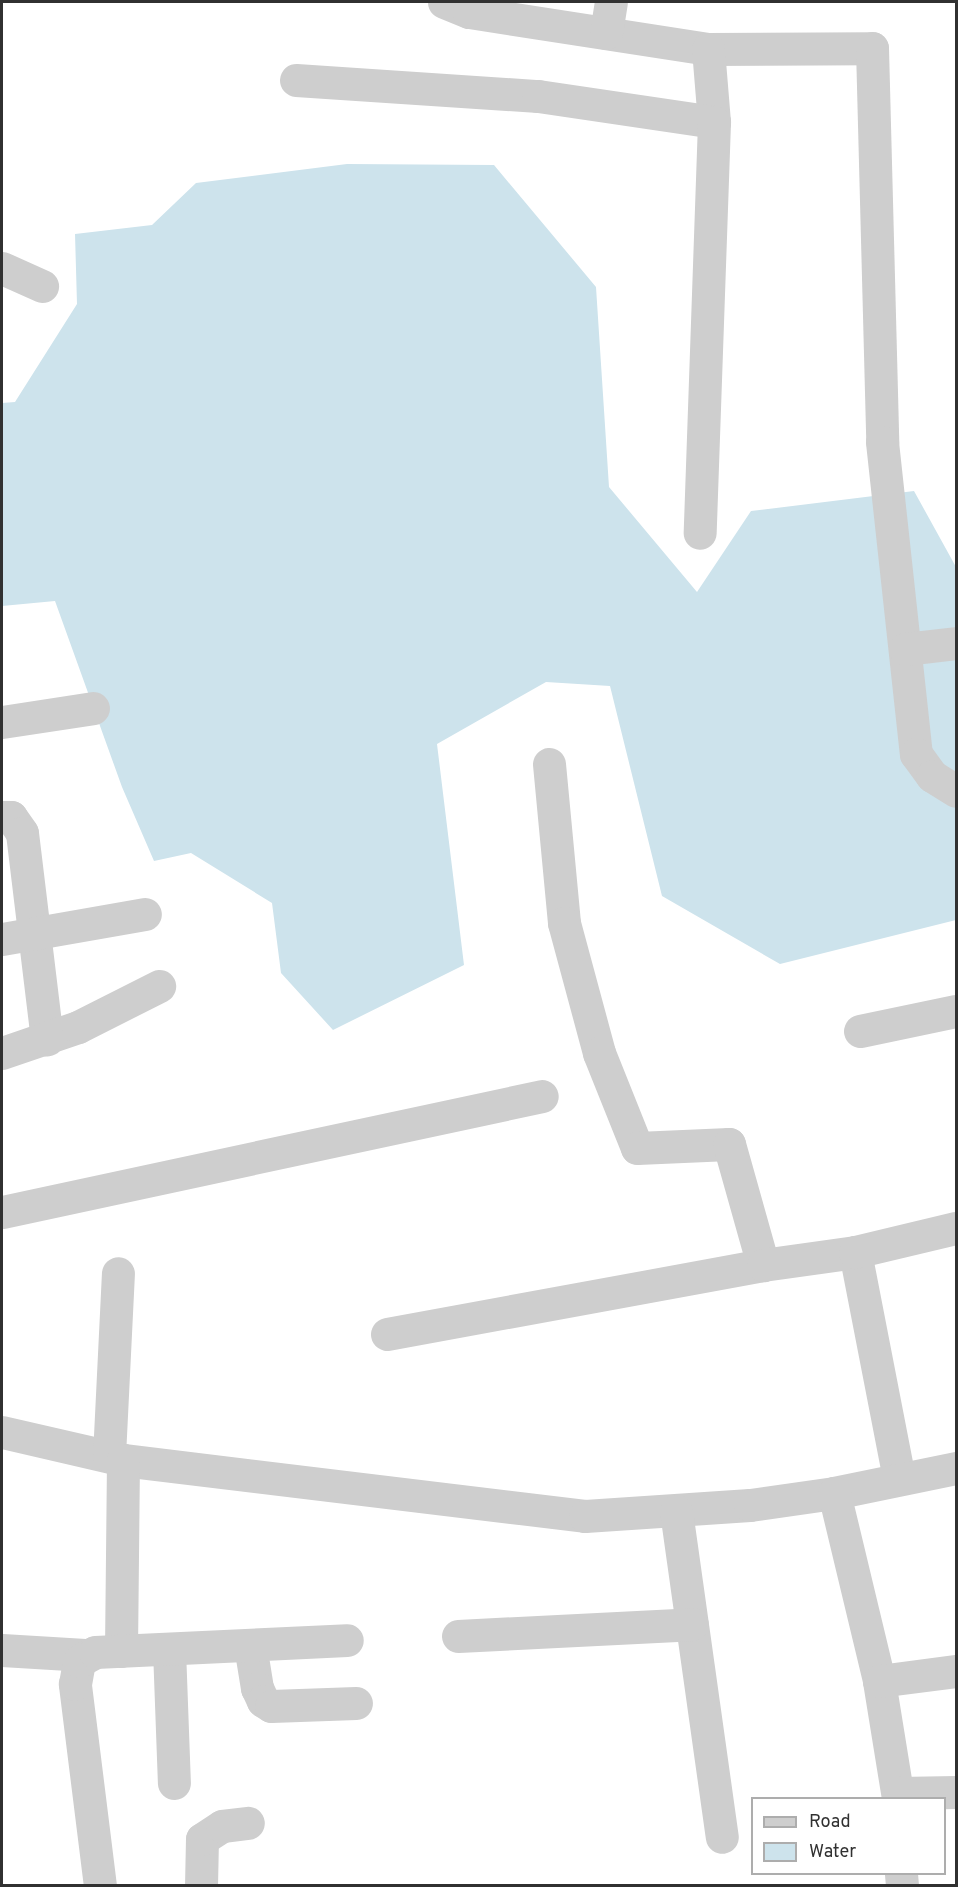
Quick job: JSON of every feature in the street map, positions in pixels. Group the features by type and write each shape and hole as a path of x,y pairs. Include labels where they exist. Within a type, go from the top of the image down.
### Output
{"street":[{"path":"444,2 469,12 708,49 872,48 882,442 916,754 932,776 957,791"},
{"path":"606,33 611,2"},
{"path":"700,533 714,122 708,49"},
{"path":"296,81 538,96 714,122"},
{"path":"2,268 42,286"},
{"path":"905,649 957,643"},
{"path":"2,723 93,708"},
{"path":"549,764 564,923 599,1053 637,1148 729,1144 763,1265"},
{"path":"2,817 11,817 22,833 47,1039"},
{"path":"2,939 146,914"},
{"path":"2,1053 47,1039 159,986"},
{"path":"860,1031 957,1011"},
{"path":"2,1212 542,1096"},
{"path":"387,1334 763,1265 855,1252 957,1228"},
{"path":"855,1252 899,1478"},
{"path":"118,1273 116,1458 121,1651"},
{"path":"2,1432 116,1458 585,1516 676,1511 834,1493 957,1468"},
{"path":"834,1493 879,1681 898,1796 957,1792"},
{"path":"676,1511 722,1837"},
{"path":"458,1636 692,1624"},
{"path":"2,1650 85,1655 121,1651 347,1640"},
{"path":"250,1644 257,1688 263,1701 271,1706 356,1703"},
{"path":"169,1649 174,1784"},
{"path":"85,1655 79,1661 75,1684 100,1886"},
{"path":"879,1681 957,1671"},
{"path":"201,1886 202,1839 222,1826 248,1823"}],"water":[{"path":"347,164 494,165 596,287 609,487 697,592 751,511 914,491 956,567 956,920 780,964 662,896 610,686 546,682 437,744 464,965 333,1030 281,973 272,903 191,853 154,861 122,787 55,601 2,606 2,403 15,402 77,304 75,234 152,225 196,183"}]}
